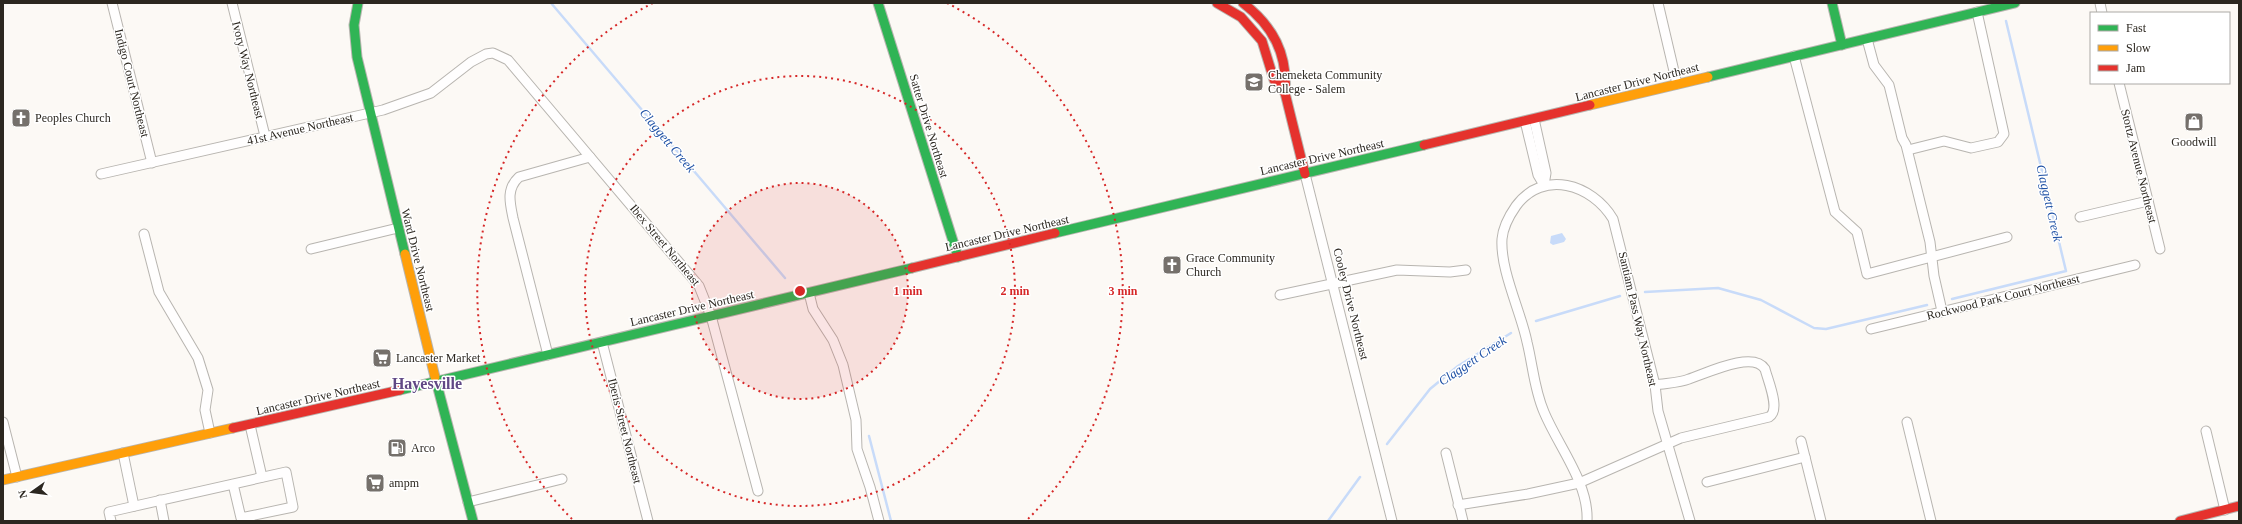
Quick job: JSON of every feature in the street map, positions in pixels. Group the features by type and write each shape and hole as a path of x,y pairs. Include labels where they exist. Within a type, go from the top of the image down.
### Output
{"main road":[{"name":"Ward Drive Northeast","path":"358,3 354,25 354,42 436,381 473,521"},
{"name":"Satter Drive Northeast","path":"878,3 958,257"},
{"name":"Cooley Drive Northeast","path":"1217,3 1241,17 1256,32 1262,41 1274,80 1285,93"},
{"name":"Cooley Drive Northeast","path":"1243,3 1265,20 1276,37 1288,77 1285,93 1305,174"},
{"path":"1832,3 1842,45"},
{"name":"Lancaster Drive Northeast","path":"3,480 548,355 2015,3"},
{"path":"2180,521 2239,506"}],"street":[{"name":"Indigo Court Northeast","path":"112,3 152,162"},
{"name":"Ivory Way Northeast","path":"232,3 265,136"},
{"path":"1658,3 1677,84"},
{"path":"1908,150 1944,141 1974,148 1998,142 2004,134 1977,12"},
{"path":"1867,39 1874,65 1889,85 1902,138 1908,150 1920,194 1942,312"},
{"name":"Ibex Street Northeast","path":"486,54 493,53 508,60 699,286 711,316 758,491"},
{"name":"41st Avenue Northeast","path":"101,174 370,113 431,93 471,62 486,54"},
{"path":"1794,56 1835,212 1855,228 1866,274 2007,237"},
{"name":"Stortz Avenue Northeast","path":"2119,84 2160,249"},
{"path":"1529,120 1546,173 1544,185 1528,194 1513,210 1504,230 1502,253 1517,311 1527,341 1538,396 1551,428 1578,483 1586,506 1587,521"},
{"path":"548,355 509,198 514,182 519,176 590,157"},
{"name":"Cooley Drive Northeast","path":"1305,174 1392,521"},
{"name":"Santiam Pass Way Northeast","path":"1544,185 1560,184 1580,189 1599,201 1613,219 1655,385 1658,411 1669,443 1690,521"},
{"path":"2080,217 2148,201"},
{"path":"311,249 398,228"},
{"path":"144,234 159,292 198,358 202,368 208,390 205,410 210,433"},
{"name":"Rockwood Park Court Northeast","path":"1871,329 2135,265"},
{"path":"1280,295 1397,270 1450,272 1466,270"},
{"path":"809,293 813,308 833,340 843,365 856,420 857,448 879,521"},
{"name":"Iberis Street Northeast","path":"602,342 648,521"},
{"path":"1458,505 1528,494 1578,483 1686,436 1769,417 1776,408 1765,369 1757,364 1726,365 1687,380 1655,385"},
{"path":"3,422 16,477"},
{"path":"1907,422 1932,521"},
{"path":"250,424 262,477"},
{"path":"2206,431 2224,510"},
{"path":"1801,441 1821,521"},
{"path":"122,453 134,506"},
{"path":"1446,453 1463,521"},
{"path":"1707,482 1805,457"},
{"path":"111,521 109,512 286,472 293,507 240,518 234,484"},
{"path":"468,502 562,479"},
{"path":"160,500 164,521"}],"water":[{"path":"1562,233 1566,239 1564,242 1553,245 1550,243 1551,236"}],"waterway":[{"name":"Claggett Creek","path":"551,3 785,278"},
{"name":"Claggett Creek","path":"1952,299 2066,271 2006,21"},
{"name":"Claggett Creek","path":"1645,292 1718,288 1761,300 1814,328 1826,329 1927,305"},
{"name":"Claggett Creek","path":"1536,321 1620,296"},
{"name":"Claggett Creek","path":"1387,444 1430,389 1458,366 1511,333"},
{"name":"Claggett Creek","path":"869,436 891,521"},
{"name":"Claggett Creek","path":"1328,521 1360,477"}],"traffic: fast":[{"path":"358,3 354,25 357,57 405,254"},
{"path":"878,3 958,257"},
{"path":"1832,3 1842,45"},
{"path":"1708,77 2015,3"},
{"path":"1055,233 1424,145"},
{"path":"400,390 912,268"},
{"path":"435,377 473,521"}],"traffic: slow":[{"path":"1590,105 1708,77"},
{"path":"405,254 435,377"},
{"path":"3,480 233,428"}],"traffic: jam":[{"path":"1217,3 1241,17 1262,41 1274,80 1285,93 1305,174"},
{"path":"1243,3 1263,21 1276,42 1281,53 1284,66 1285,93"},
{"path":"1424,145 1590,105"},
{"path":"912,268 1055,233"},
{"path":"233,428 400,390"},
{"path":"2180,521 2239,506"}],"place":[{"name":"Chemeketa Community College - Salem","path":"1254,82"},
{"name":"Peoples Church","path":"21,118"},
{"name":"Goodwill","path":"2194,122"},
{"name":"Grace Community Church","path":"1172,265"},
{"name":"Lancaster Market","path":"382,358"},
{"name":"Arco","path":"397,448"},
{"name":"ampm","path":"375,483"}],"district":[{"name":"Hayesville","path":"427,383"}]}
